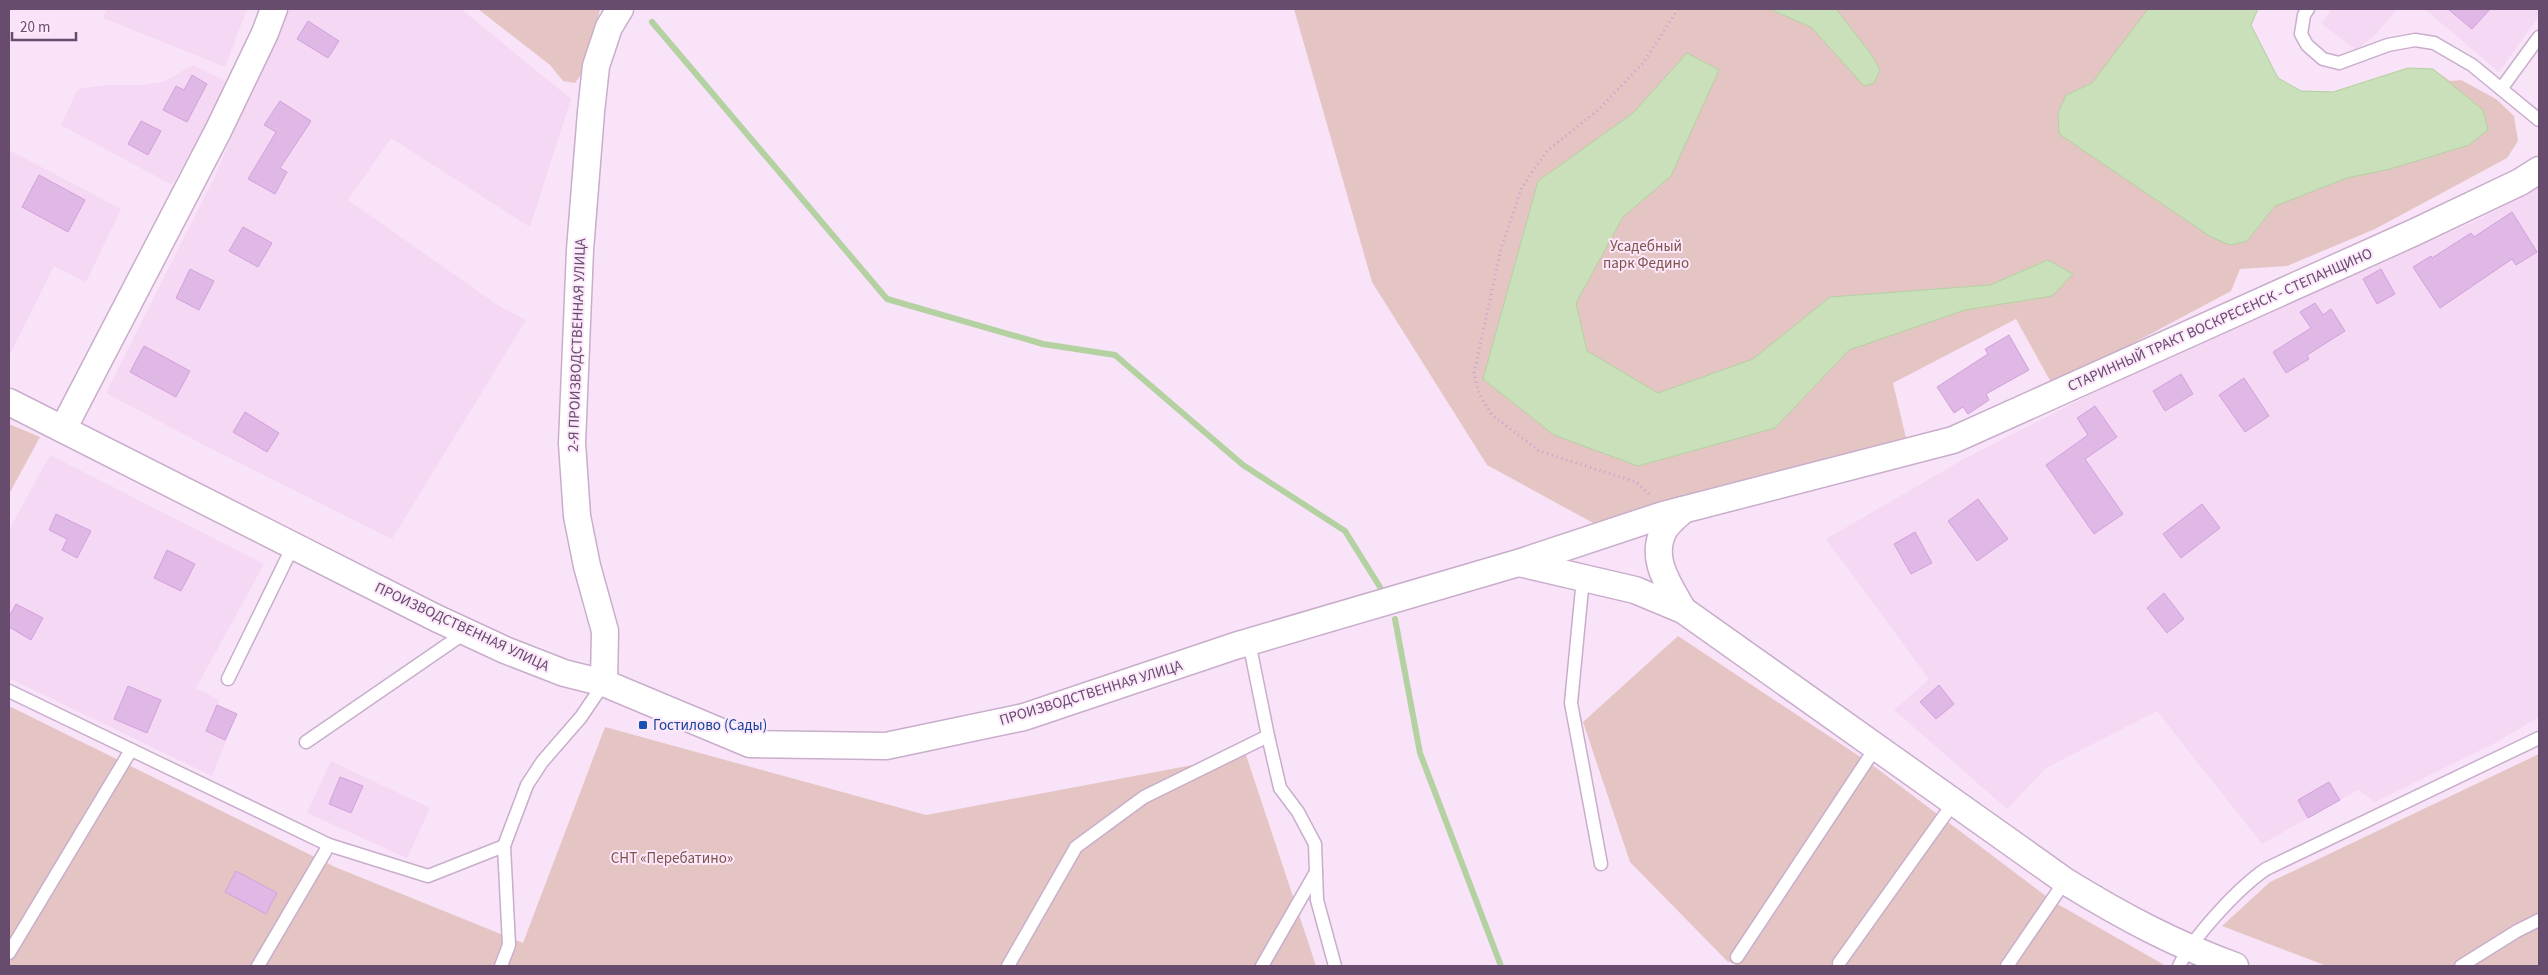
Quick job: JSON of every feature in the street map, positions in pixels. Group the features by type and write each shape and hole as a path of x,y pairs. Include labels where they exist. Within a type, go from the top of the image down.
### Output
{"street":[{"path":"63,430 218,131 265,33 274,9"},
{"name":"2-Я ПРОИЗВОДСТВЕННАЯ УЛИЦА","path":"604,683 605,631 587,566 577,516 573,424 580,260 596,66 608,27 620,9"},
{"name":"СТАРИННЫЙ ТРАКТ ВОСКРЕСЕНСК - СТЕПАНЩИНО","path":"1673,513 1953,440 2415,232 2520,182 2539,170"},
{"name":"ПРОИЗВОДСТВЕННАЯ УЛИЦА","path":"9,402 466,632 564,673 604,683 750,744 886,746 1024,717 1249,642 1518,563 1673,513"},
{"path":"1673,513 1664,529 1658,548 1661,572 1683,610"},
{"path":"1518,563 1635,590 1683,610 2065,881 2127,919 2183,958 2234,966"}],"lane":[{"path":"2308,9 2304,15 2302,34 2306,45 2323,59 2339,63 2388,45 2415,40 2434,44 2472,66 2539,120"},
{"path":"2501,89 2539,37"},
{"path":"228,679 293,546"},
{"path":"1583,578 1570,703 1600,864"},
{"path":"306,742 466,632"},
{"path":"1249,642 1280,788 1298,812 1315,844 1317,900 1335,966"},
{"path":"501,966 509,945 504,846 527,785 542,762 581,717 604,683"},
{"path":"9,691 328,845 428,876 504,846"},
{"path":"1008,966 1076,847 1144,798 1268,736"},
{"path":"2183,958 2252,878 2266,869 2539,738"},
{"path":"1737,956 1876,747"},
{"path":"9,953 130,750"},
{"path":"1839,963 1954,802"},
{"path":"258,966 328,845"},
{"path":"1262,966 1316,872"},
{"path":"2007,966 2065,881"},
{"path":"2461,966 2517,931 2539,920"}],"path":[{"path":"1673,513 1636,482 1539,451 1492,415 1479,394 1474,373 1501,249 1522,187 1547,151 1598,110 1644,62 1678,9"}],"shaded area":[{"path":"107,9 247,9 225,67 103,18"},
{"path":"287,9 461,9 571,99 530,227 391,138 348,200 499,306 526,320 392,539 204,445 106,393 213,180"},
{"path":"1769,9 1836,9 1871,54 1880,70 1874,83 1864,86 1811,27"},
{"path":"2148,9 2258,9 2251,25 2278,78 2301,91 2333,92 2408,68 2433,69 2483,110 2488,130 2469,145 2390,169 2347,178 2275,206 2247,241 2230,245 2211,237 2059,134 2058,113 2066,95 2092,83"},
{"path":"2332,9 2397,9 2374,36 2356,50 2321,23"},
{"path":"2425,9 2539,9 2539,16 2499,72"},
{"path":"1687,53 1719,70 1671,176 1623,217 1576,303 1587,351 1658,393 1753,359 1830,297 1990,285 2048,260 2073,274 2052,296 1965,310 1849,350 1775,428 1638,466 1554,435 1483,379 1538,181 1633,113"},
{"path":"193,65 229,83 172,185 61,125 78,89 107,85 144,85 163,82"},
{"path":"9,150 121,209 86,282 54,266 9,356"},
{"path":"2539,187 2539,717 2493,744 2375,802 2358,790 2262,844 2157,711 2046,768 2007,809 1894,710 1929,679 1826,539 1964,459 2123,378 2476,221"},
{"path":"50,455 264,564 196,688 219,700 218,705 237,714 212,776 9,678 9,530"},
{"path":"331,761 430,808 407,858 307,813"}],"green space":[{"path":"478,9 600,9 587,66 575,83 563,81 550,65"},
{"name":"Усадебный парк Федино","path":"1294,9 2258,9 2251,25 2278,78 2301,91 2333,92 2408,68 2433,69 2450,81 2461,80 2496,99 2514,116 2518,141 2507,158 2375,229 2287,266 2240,269 2231,291 2053,386 2016,319 1893,383 1906,438 1595,524 1487,465 1372,282"},
{"path":"9,424 40,437 9,494"},
{"path":"1678,636 1871,764 2054,902 2166,966 1739,966 1727,961 1630,862 1583,722"},
{"name":"СНТ «Перебатино»","path":"9,706 335,867 523,943 605,727 926,815 1246,755 1316,966 9,966"},
{"path":"2539,754 2539,966 2327,966 2222,926 2270,882"}],"building":[{"path":"2448,9 2490,9 2472,29"},
{"path":"308,21 339,41 328,58 297,39"},
{"path":"192,75 207,84 187,122 163,110 176,86 184,90"},
{"path":"280,101 311,121 280,168 287,172 275,194 248,179 276,132 264,125"},
{"path":"141,121 161,131 148,155 128,144"},
{"path":"39,175 85,200 68,232 22,207"},
{"path":"2512,212 2537,252 2516,265 2512,259 2440,308 2413,267 2431,256 2432,258 2471,233 2474,237"},
{"path":"243,227 272,243 258,267 229,251"},
{"path":"190,269 214,281 199,310 176,298"},
{"path":"2381,269 2395,294 2377,304 2363,279"},
{"path":"2315,303 2323,315 2331,309 2345,331 2307,355 2309,359 2286,373 2273,352 2311,328 2300,312"},
{"path":"2009,335 2029,370 1986,394 1989,400 1968,414 1963,407 1954,413 1937,387 1988,354 1985,349"},
{"path":"144,346 190,371 176,397 130,372"},
{"path":"2181,374 2193,394 2165,411 2153,391"},
{"path":"2244,378 2269,416 2245,432 2219,395"},
{"path":"2095,406 2117,437 2085,459 2123,514 2094,534 2046,465 2088,435 2077,418"},
{"path":"245,412 279,433 267,452 233,432"},
{"path":"1978,499 2008,539 1977,561 1948,521"},
{"path":"2202,504 2220,528 2181,558 2163,534"},
{"path":"56,514 91,531 77,558 62,550 67,539 49,530"},
{"path":"1915,532 1932,563 1911,574 1894,544"},
{"path":"167,550 195,564 181,591 154,578"},
{"path":"2164,593 2184,619 2167,633 2147,608"},
{"path":"16,604 43,618 31,640 9,627 9,617"},
{"path":"1939,685 1954,704 1936,719 1920,702"},
{"path":"128,686 161,700 147,733 114,719"},
{"path":"217,705 237,714 225,740 206,731"},
{"path":"340,777 363,786 351,813 329,804"},
{"path":"2329,782 2340,800 2308,818 2298,800"},
{"path":"236,871 277,893 266,914 225,892"}],"waterway":[{"path":"652,22 887,299 1043,344 1115,355 1243,465 1345,531 1380,587"},
{"path":"1395,619 1420,753 1501,966"}],"place":[{"name":"Гостилово (Сады)","path":"643,725"}]}
